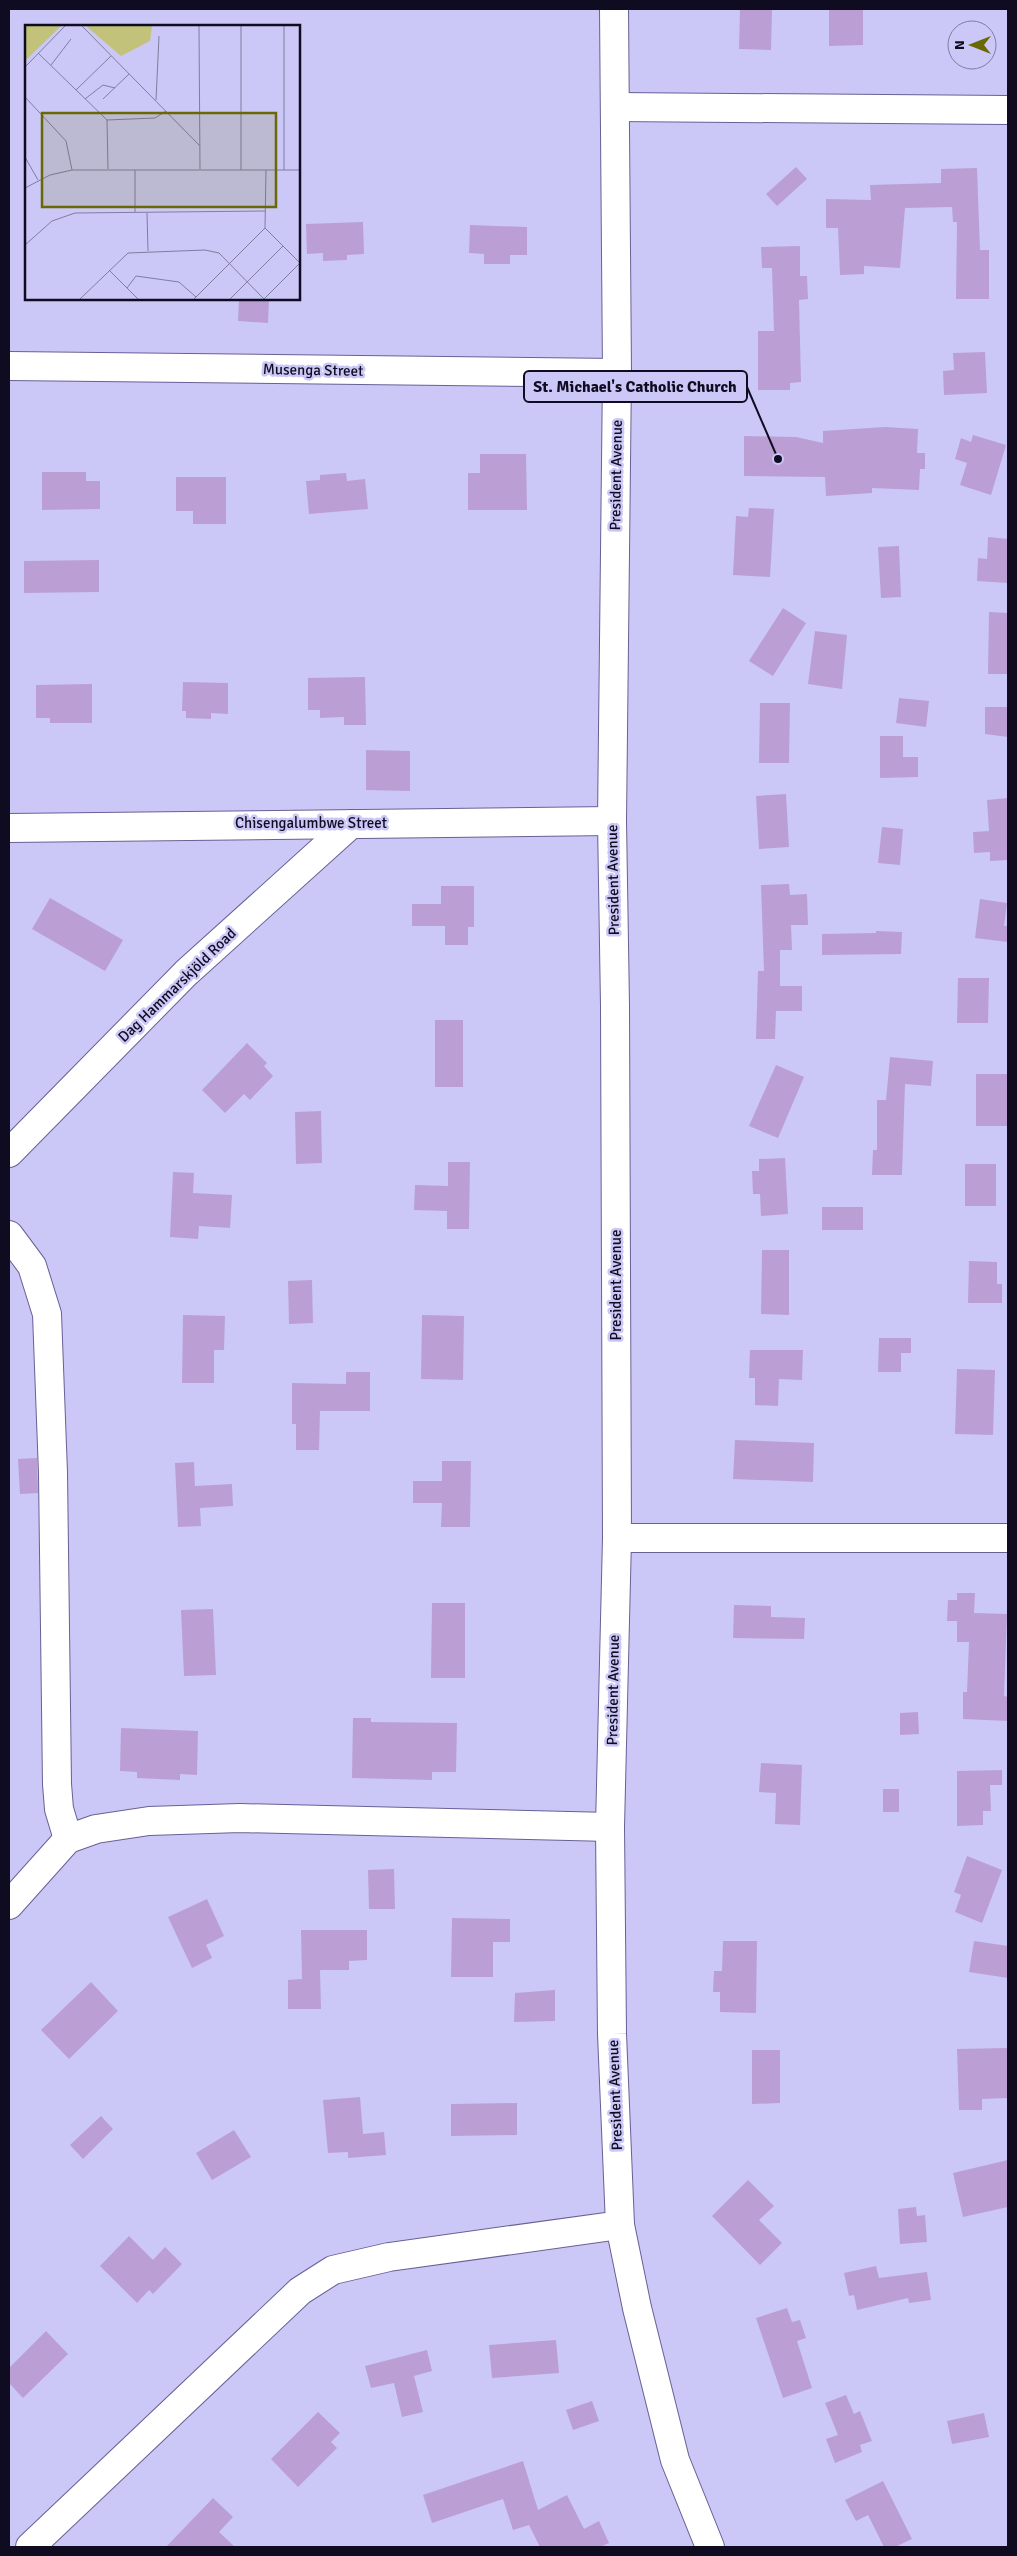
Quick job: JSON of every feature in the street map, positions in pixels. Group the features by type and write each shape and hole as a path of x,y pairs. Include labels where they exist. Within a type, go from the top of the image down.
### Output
{"street":[{"name":"President Avenue","path":"614,9 618,373 612,821 616,1006 617,1538 610,1827 612,2034 620,2225 637,2308 675,2460 710,2547"},
{"path":"616,108 1008,110"},
{"name":"Musenga Street","path":"9,366 618,373"},
{"path":"9,827 612,821"},
{"name":"Chisengalumbwe Street","path":"9,827 612,821"},
{"name":"Dag Hammarskjöld Road","path":"9,1153 186,973 351,824"},
{"path":"9,1235 32,1266 47,1314 53,1473 57,1776 59,1809 68,1839"},
{"path":"617,1538 1008,1538"},
{"path":"9,1905 68,1839 96,1829 149,1820 240,1818 610,1827"},
{"path":"30,2547 300,2291 333,2270 388,2257 620,2225"}],"building":[{"path":"740,9 772,9 771,50 739,49"},
{"path":"829,9 863,9 863,45 829,46"},
{"path":"796,167 807,179 777,206 766,194"},
{"path":"977,168 980,250 989,250 989,299 956,299 957,222 953,222 952,207 905,208 900,268 864,266 864,274 840,275 838,228 826,228 826,199 871,200 870,185 941,183 941,169"},
{"path":"363,222 364,254 347,255 347,260 323,261 323,253 307,254 306,224"},
{"path":"470,225 527,227 527,255 510,255 510,264 484,264 484,254 469,253"},
{"path":"800,246 800,276 807,276 808,299 799,300 801,382 790,383 790,390 758,390 758,331 774,331 772,268 762,268 761,247"},
{"path":"239,300 269,300 268,323 238,321"},
{"path":"985,352 987,393 944,395 943,371 954,370 953,353"},
{"path":"885,427 918,429 917,453 925,453 925,469 920,469 919,490 872,488 872,493 826,496 825,477 744,476 744,436 796,437 823,443 823,431"},
{"path":"973,435 1006,445 991,495 960,485 967,463 955,459 961,438 971,442"},
{"path":"480,454 526,454 527,510 468,510 468,473 480,473"},
{"path":"42,472 86,472 86,481 100,481 100,509 42,510"},
{"path":"346,473 347,481 365,479 368,509 309,514 306,481 320,480 320,475"},
{"path":"176,477 226,477 226,524 193,524 193,511 176,511"},
{"path":"749,508 774,509 770,577 733,575 736,516 748,517"},
{"path":"988,537 1008,539 1008,583 977,581 978,558 987,559"},
{"path":"899,546 901,597 881,598 878,547"},
{"path":"99,560 99,592 24,593 24,561"},
{"path":"783,608 806,623 773,676 749,661"},
{"path":"989,612 1008,613 1008,674 988,674"},
{"path":"815,631 847,635 842,689 808,684"},
{"path":"365,677 366,725 344,725 344,717 320,718 320,710 308,710 308,678"},
{"path":"183,682 228,683 228,714 211,713 211,719 186,718 186,711 182,711"},
{"path":"92,684 92,723 50,723 50,718 36,718 36,685"},
{"path":"899,698 929,701 926,727 896,723"},
{"path":"760,703 790,703 789,763 759,763"},
{"path":"985,707 1008,707 1008,737 985,734"},
{"path":"880,736 903,736 903,757 918,757 918,777 880,778"},
{"path":"366,750 410,751 410,791 366,790"},
{"path":"786,794 789,847 759,849 756,796"},
{"path":"1008,798 1008,860 990,861 990,852 974,853 973,832 989,831 987,800"},
{"path":"882,827 903,829 900,865 878,863"},
{"path":"789,884 790,895 807,894 808,925 791,925 792,950 780,950 780,986 802,986 802,1011 776,1011 775,1039 756,1039 758,971 764,971 761,885"},
{"path":"441,886 474,886 474,927 468,927 468,945 445,945 445,926 412,926 412,904 441,904"},
{"path":"50,898 123,940 105,971 32,929"},
{"path":"980,899 1007,903 1004,926 1008,926 1008,942 975,938"},
{"path":"876,931 902,932 901,954 822,955 822,934 876,933"},
{"path":"958,978 989,978 988,1023 957,1023"},
{"path":"435,1020 463,1020 463,1087 435,1087"},
{"path":"247,1043 267,1063 264,1066 273,1076 250,1100 244,1094 225,1113 202,1090"},
{"path":"890,1057 933,1061 931,1086 905,1084 902,1175 872,1175 873,1150 877,1150 877,1100 886,1100"},
{"path":"776,1065 804,1077 778,1138 749,1126"},
{"path":"976,1074 1008,1074 1008,1126 976,1126"},
{"path":"321,1111 322,1163 296,1164 295,1112"},
{"path":"785,1158 788,1214 761,1216 760,1194 753,1194 752,1171 759,1171 759,1159"},
{"path":"448,1162 470,1162 469,1229 447,1229 447,1211 414,1210 415,1185 448,1186"},
{"path":"965,1164 996,1164 996,1206 965,1206"},
{"path":"173,1172 194,1173 193,1193 232,1195 230,1228 199,1226 198,1239 170,1237"},
{"path":"822,1207 863,1207 863,1230 822,1230"},
{"path":"762,1250 789,1250 789,1315 761,1314"},
{"path":"969,1261 997,1262 997,1284 1002,1284 1002,1303 968,1303"},
{"path":"312,1280 313,1323 289,1324 288,1281"},
{"path":"183,1315 225,1316 224,1350 214,1350 214,1383 182,1383"},
{"path":"422,1315 464,1316 463,1380 421,1379"},
{"path":"879,1338 911,1338 911,1353 901,1353 901,1372 878,1372"},
{"path":"750,1350 803,1350 802,1380 779,1379 778,1406 755,1405 755,1378 749,1378"},
{"path":"957,1369 995,1370 993,1435 955,1434"},
{"path":"346,1372 370,1372 370,1411 320,1411 319,1450 296,1450 296,1424 292,1424 292,1383 346,1384"},
{"path":"735,1440 814,1443 813,1482 733,1479"},
{"path":"37,1458 38,1493 20,1494 18,1459"},
{"path":"442,1461 471,1461 470,1527 441,1527 442,1503 413,1503 413,1481 442,1481"},
{"path":"194,1462 195,1486 232,1484 233,1506 200,1508 201,1526 178,1527 175,1463"},
{"path":"957,1593 975,1593 974,1613 1007,1614 1004,1696 1008,1697 1008,1721 963,1719 963,1692 967,1692 969,1642 957,1642 957,1621 947,1621 948,1600 957,1600"},
{"path":"432,1603 465,1603 465,1678 431,1678"},
{"path":"734,1605 771,1606 771,1617 805,1618 804,1639 733,1638"},
{"path":"213,1609 216,1675 184,1676 181,1610"},
{"path":"918,1712 919,1734 900,1735 900,1713"},
{"path":"353,1718 371,1718 371,1722 457,1723 456,1772 432,1772 432,1780 352,1778"},
{"path":"121,1728 198,1731 197,1775 180,1774 180,1780 137,1778 137,1772 120,1771"},
{"path":"761,1763 802,1765 800,1825 775,1824 776,1793 759,1792"},
{"path":"1002,1770 1002,1785 990,1785 991,1811 983,1811 983,1825 957,1826 957,1771"},
{"path":"883,1789 899,1789 899,1812 883,1812"},
{"path":"967,1856 1002,1870 982,1923 955,1912 961,1895 954,1892"},
{"path":"394,1869 395,1909 369,1909 368,1870"},
{"path":"207,1899 224,1936 206,1945 212,1958 192,1968 168,1917"},
{"path":"452,1918 510,1919 510,1942 493,1942 493,1977 451,1977"},
{"path":"301,1930 367,1930 367,1960 349,1961 349,1970 320,1970 321,2009 288,2009 288,1980 302,1979"},
{"path":"723,1941 757,1941 756,2013 720,2012 720,1992 713,1992 714,1971 722,1971"},
{"path":"974,1941 1008,1946 1008,1978 969,1972"},
{"path":"91,1982 118,2011 69,2059 41,2030"},
{"path":"555,1990 555,2021 514,2022 515,1993"},
{"path":"1008,2048 1008,2098 982,2099 982,2110 959,2110 957,2049"},
{"path":"752,2050 780,2050 780,2103 752,2104"},
{"path":"360,2097 363,2134 384,2132 386,2155 348,2158 348,2152 328,2153 323,2100"},
{"path":"517,2103 517,2135 451,2136 451,2104"},
{"path":"101,2116 113,2129 83,2159 70,2145"},
{"path":"234,2130 251,2157 212,2180 196,2153"},
{"path":"1008,2160 1008,2207 963,2217 953,2173"},
{"path":"748,2180 774,2206 759,2220 782,2243 760,2265 712,2216"},
{"path":"916,2207 917,2216 925,2215 927,2242 900,2244 898,2209"},
{"path":"129,2236 153,2260 165,2247 182,2264 153,2294 149,2290 137,2303 100,2266"},
{"path":"876,2266 879,2278 927,2272 931,2300 909,2303 908,2298 857,2310 854,2295 849,2296 844,2273"},
{"path":"787,2308 792,2322 800,2320 806,2338 797,2341 812,2388 783,2398 756,2318"},
{"path":"46,2331 68,2354 23,2398 9,2383 9,2368"},
{"path":"556,2340 559,2373 492,2378 489,2345"},
{"path":"427,2350 432,2371 414,2376 423,2412 402,2417 394,2383 371,2388 365,2366"},
{"path":"846,2395 854,2414 860,2411 872,2441 860,2445 862,2452 835,2463 826,2439 838,2435 825,2403"},
{"path":"592,2401 599,2421 573,2430 566,2410"},
{"path":"318,2412 340,2433 331,2442 337,2448 298,2487 271,2459"},
{"path":"984,2413 989,2437 952,2444 947,2421"},
{"path":"523,2461 538,2510 567,2495 584,2529 599,2521 609,2543 600,2547 540,2547 529,2525 513,2530 503,2499 432,2523 423,2495"},
{"path":"883,2481 912,2539 895,2547 884,2547 868,2515 856,2521 845,2500"},
{"path":"213,2498 233,2517 219,2532 235,2547 166,2547"}],"place":[{"name":"St. Michael's Catholic Church","path":"778,459"}]}
